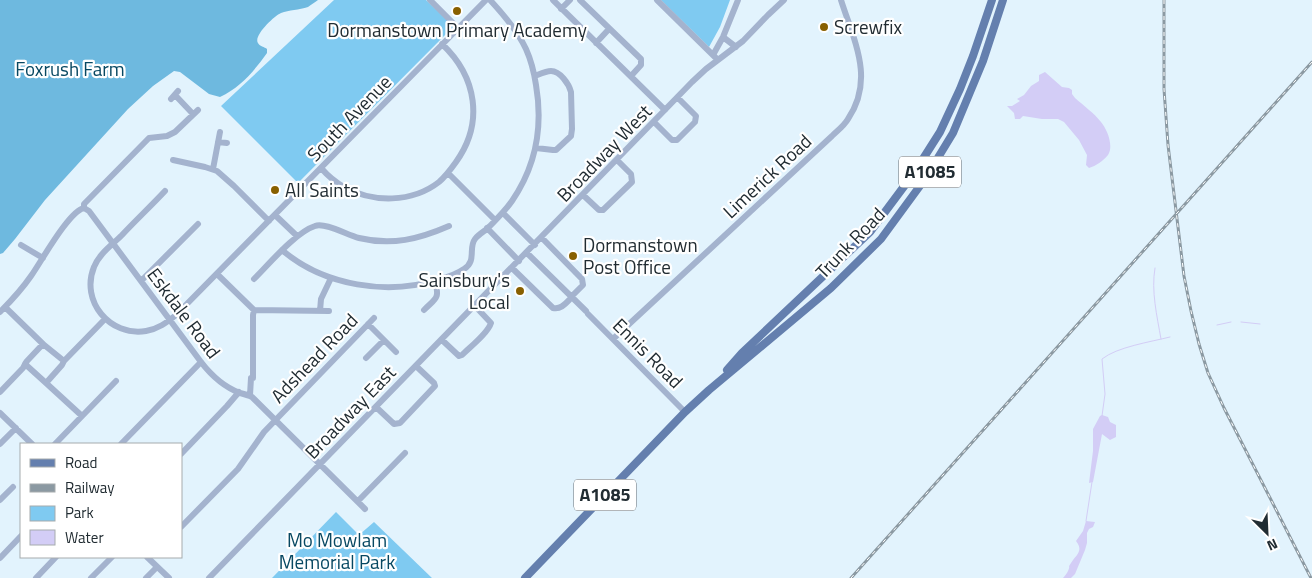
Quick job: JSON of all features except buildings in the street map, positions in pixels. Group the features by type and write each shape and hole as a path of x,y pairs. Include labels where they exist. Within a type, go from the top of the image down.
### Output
{"main road":[{"name":"Trunk Road","path":"709,390 742,353 870,232 914,173 940,132 960,89 992,0"},
{"name":"Trunk Road","path":"525,578 685,412 831,288 881,239 925,179 953,132 983,61 1002,0"}],"street":[{"path":"430,0 458,28"},
{"name":"South Avenue","path":"105,318 121,329 139,332 162,326 176,315 486,0"},
{"path":"282,250 299,264 319,274 355,284 387,287 408,286 435,281 451,276 466,268 472,259 474,241 503,213 514,199 525,179 536,148 539,129 540,111 535,76 530,58 512,25 490,0"},
{"path":"553,0 665,110"},
{"path":"561,9 570,0"},
{"path":"580,0 642,61 631,76"},
{"path":"657,0 716,57 736,47 784,0"},
{"name":"Broadway West","path":"512,268 706,69 716,57 738,0"},
{"name":"Limerick Road","path":"613,339 847,121 859,96 862,69 841,0"},
{"path":"596,43 609,29"},
{"path":"723,37 736,47"},
{"path":"321,168 332,179 350,190 365,196 382,198 400,198 424,191 448,173 467,144 471,132 473,107 472,93 463,71 452,54 442,44"},
{"path":"535,76 552,71 557,73 569,86 571,92 572,129 570,136 556,150 536,148"},
{"path":"64,361 2,310 26,284 58,235 72,217 84,208 84,204 152,137 167,136 175,132 195,112 175,95"},
{"path":"654,122 672,140 677,140 695,122 696,116 678,98"},
{"path":"149,129 152,137"},
{"path":"213,169 220,132"},
{"path":"218,142 227,143"},
{"path":"173,160 213,169 224,176 269,221"},
{"path":"583,195 598,210 604,210 632,182 632,174 617,160"},
{"path":"182,171 184,162"},
{"path":"448,173 496,220"},
{"path":"46,383 105,318 95,305 91,288 95,265 99,258 165,191"},
{"name":"Eskdale Road","path":"84,208 89,211 201,362 217,379 238,392 250,395"},
{"path":"503,213 535,244"},
{"path":"275,215 297,236"},
{"path":"142,281 198,224"},
{"path":"254,279 297,236 313,226 322,224 352,236 376,240 405,240 429,235 433,229 449,226"},
{"path":"487,228 519,261"},
{"path":"512,268 553,308 558,309 572,297 583,285 582,279 542,238"},
{"path":"21,245 43,258"},
{"name":"Ennis Road","path":"527,253 685,412"},
{"name":"Broadway East","path":"209,578 512,268"},
{"path":"261,272 266,277"},
{"path":"217,274 254,310 330,311"},
{"path":"320,311 321,300 331,278"},
{"path":"424,310 437,296 438,291 435,281"},
{"path":"442,340 458,356 462,355 490,326 491,322 475,306"},
{"path":"254,310 253,378 251,378 250,395 366,509"},
{"name":"Adshead Road","path":"182,527 238,469 264,432 275,420 374,318"},
{"path":"368,324 396,351"},
{"path":"366,358 384,340"},
{"path":"0,392 24,368 26,361 43,344"},
{"path":"122,443 201,362"},
{"path":"25,364 82,416"},
{"path":"376,407 394,424 398,424 434,387 434,383 416,366"},
{"path":"55,443 116,381"},
{"path":"182,453 231,402 238,392"},
{"path":"0,413 31,443"},
{"path":"0,444 16,428"},
{"path":"358,502 405,454"},
{"path":"0,500 13,487"},
{"path":"0,558 20,537"},
{"path":"36,578 55,558"},
{"path":"91,578 111,558"},
{"path":"150,558 169,578"},
{"path":"146,578 158,567"}],"green space":[{"name":"Foxrush Farm","path":"0,0 318,0 308,7 281,13 269,22 261,31 257,40 259,44 267,49 267,53 246,78 228,93 220,97 209,94 180,72 174,71 153,86 128,109 45,200 15,239 0,254"},
{"path":"334,0 426,0 454,26 298,183 221,106"},
{"path":"661,0 730,0 720,27 709,47"},
{"name":"Mo Mowlam Memorial Park","path":"336,512 359,535 374,522 432,578 272,578"}],"water":[{"path":"1045,72 1062,87 1072,90 1075,98 1101,122 1105,129 1110,142 1110,151 1097,165 1089,168 1086,165 1087,155 1079,140 1064,122 1058,119 1023,116 1020,119 1015,119 1014,113 1007,106 1012,106 1020,101 1017,99 1039,81 1039,75"},
{"path":"1102,415 1108,417 1110,422 1116,425 1116,437 1110,440 1102,434 1093,482 1089,483 1093,451 1093,429"},
{"path":"1086,521 1095,522 1087,533 1085,550 1075,574 1071,578 1063,578 1078,553 1079,548 1076,541 1083,531"}],"waterway":[{"path":"1155,268 1154,295 1161,339"},
{"path":"1217,325 1231,322"},
{"path":"1241,322 1260,324"},
{"path":"1102,416 1105,394 1102,359 1125,348 1170,337"},
{"path":"1086,521 1092,482"}],"railway":[{"path":"1164,0 1164,89 1168,145 1184,276 1199,344 1208,373 1224,408 1311,578"},
{"path":"851,578 1312,62"}],"place":[{"name":"Dormanstown Primary Academy","path":"457,11"},
{"name":"Screwfix","path":"824,27"},
{"name":"All Saints","path":"275,190"},
{"name":"Dormanstown Post Office","path":"573,256"},
{"name":"Sainsbury's Local","path":"520,291"}]}
